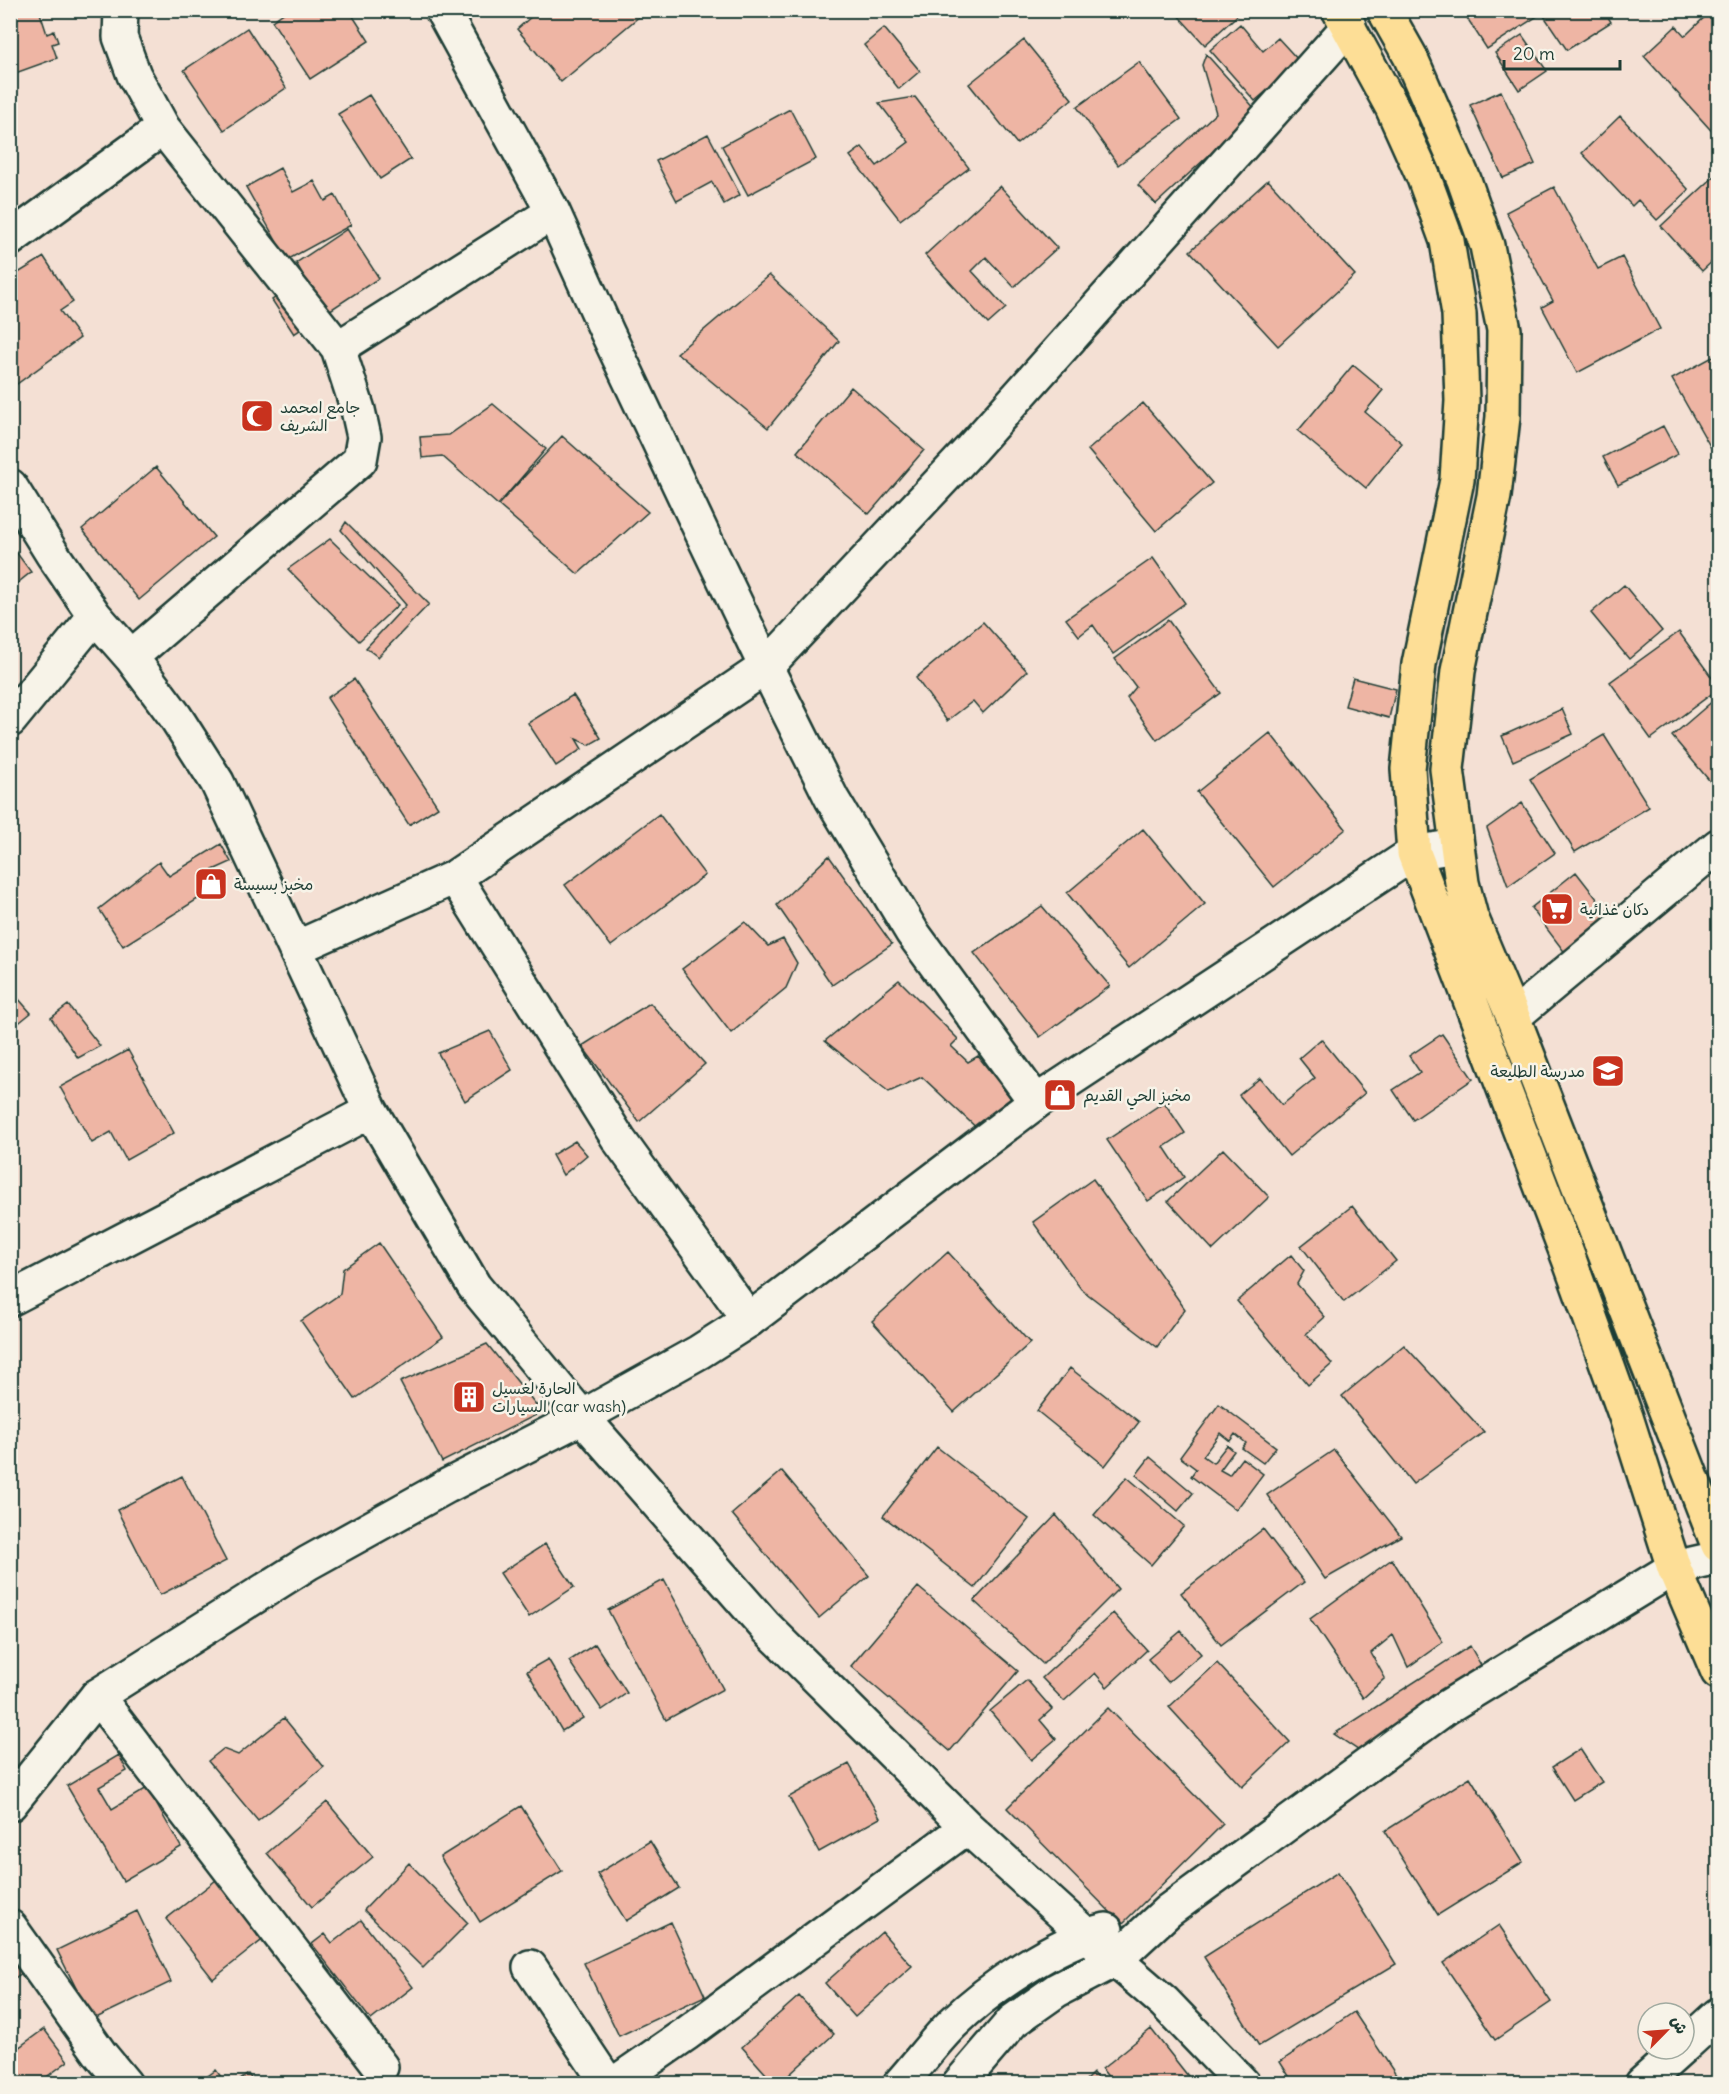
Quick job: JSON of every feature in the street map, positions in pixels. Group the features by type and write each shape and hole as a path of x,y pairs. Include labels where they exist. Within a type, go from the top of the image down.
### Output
{"main road":[{"path":"1384,10 1410,56 1464,180 1487,246 1504,330 1503,417 1494,496 1458,671 1447,769 1462,883 1471,917 1513,1017 1719,1545"},
{"path":"1344,18 1392,106 1424,178 1447,242 1459,314 1462,401 1457,480 1419,664 1408,769 1414,853 1626,1417 1674,1568 1719,1672"}],"street":[{"path":"121,10 120,38 134,75 164,128 338,348 364,437 360,460 131,657"},
{"path":"442,10 553,212 607,332 766,667 832,799 912,932 1036,1102"},
{"path":"296,948 455,877 766,667 971,449 1344,18"},
{"path":"10,239 164,128"},
{"path":"338,348 553,212"},
{"path":"10,486 95,616 131,657 175,716 217,783 371,1111 474,1286 582,1417 766,1626 967,1827 1164,2002 1243,2084"},
{"path":"10,720 95,616"},
{"path":"11,1802 97,1696 308,1563 699,1352 749,1320 1036,1102 1414,853 1456,846"},
{"path":"1513,1017 1719,846"},
{"path":"455,877 619,1140 749,1320"},
{"path":"10,1299 371,1111"},
{"path":"960,2084 1013,2021 1057,1990 1115,1960 1168,1911 1447,1707 1674,1568 1719,1558"},
{"path":"97,1696 381,2067"},
{"path":"614,2084 686,2034 967,1827"},
{"path":"900,2084 952,2024 992,1991 1030,1965 1086,1935 1168,1911"},
{"path":"10,1927 101,2055 125,2084"},
{"path":"530,1967 608,2084"},
{"path":"1696,2036 1719,2015"},
{"path":"1642,2084 1668,2061"}],"building":[{"path":"10,10 39,10 47,34 54,31 58,42 52,44 57,58 10,75"},
{"path":"288,10 349,10 369,41 310,79 272,21"},
{"path":"539,10 647,10 561,82 517,29"},
{"path":"1173,10 1243,10 1205,45"},
{"path":"1462,10 1604,10 1611,22 1567,50 1542,13 1487,49"},
{"path":"1712,10 1718,18 1718,138 1644,56 1676,26 1685,36"},
{"path":"1240,24 1263,51 1278,38 1300,62 1255,101 1210,50"},
{"path":"247,28 286,88 224,130 184,70"},
{"path":"884,28 920,71 899,89 864,45"},
{"path":"1522,35 1547,71 1519,90 1495,53"},
{"path":"1024,40 1072,99 1017,144 969,84"},
{"path":"1206,54 1257,111 1156,204 1138,185 1216,113 1202,65"},
{"path":"1139,62 1181,119 1118,165 1077,107"},
{"path":"1501,91 1535,164 1503,178 1470,105"},
{"path":"369,95 411,159 380,179 338,114"},
{"path":"915,97 969,168 900,220 850,156 862,147 877,166 909,142 879,103"},
{"path":"790,109 816,159 748,195 722,146"},
{"path":"1620,116 1689,190 1657,220 1638,200 1632,206 1582,153"},
{"path":"708,134 740,195 724,204 712,182 677,201 656,161"},
{"path":"280,168 293,192 314,181 325,201 335,195 351,225 287,260 246,187"},
{"path":"1718,173 1718,256 1702,271 1661,226"},
{"path":"1268,180 1355,275 1278,346 1190,251"},
{"path":"1000,186 1057,248 1014,287 986,257 972,271 1006,308 988,324 925,255"},
{"path":"1554,187 1598,269 1622,257 1660,329 1577,373 1542,307 1553,301 1506,212"},
{"path":"347,229 379,278 294,334 272,300 305,278 296,263"},
{"path":"44,257 73,302 60,311 80,338 10,389 10,278"},
{"path":"769,275 839,341 768,428 677,353"},
{"path":"1718,354 1718,443 1711,448 1672,379"},
{"path":"1353,365 1383,390 1365,412 1402,443 1366,488 1298,431"},
{"path":"851,387 924,450 869,514 797,452"},
{"path":"1143,403 1212,483 1156,531 1088,450"},
{"path":"493,404 546,449 498,505 442,456 422,458 420,437 449,435"},
{"path":"1663,426 1678,454 1618,485 1603,457"},
{"path":"562,436 648,512 578,574 498,505"},
{"path":"156,467 214,537 139,600 82,529"},
{"path":"346,522 429,604 378,657 366,648 406,605 341,530"},
{"path":"330,539 398,605 359,641 288,569"},
{"path":"10,544 31,572 10,589"},
{"path":"1153,558 1185,603 1113,654 1093,625 1079,636 1066,619"},
{"path":"1624,585 1662,631 1629,659 1591,613"},
{"path":"1168,620 1221,693 1157,740 1127,698 1136,687 1115,659"},
{"path":"983,622 1027,671 983,713 973,701 947,721 916,678"},
{"path":"1679,632 1718,689 1651,739 1610,682"},
{"path":"1353,678 1396,689 1389,718 1345,706"},
{"path":"354,679 438,807 409,825 327,698"},
{"path":"573,695 601,738 589,745 576,739 582,749 556,766 528,723"},
{"path":"1715,699 1718,703 1718,791 1672,736"},
{"path":"1562,709 1573,734 1513,761 1502,736"},
{"path":"1270,733 1346,829 1274,887 1197,792"},
{"path":"1604,735 1649,807 1575,852 1530,779"},
{"path":"1522,803 1555,853 1508,886 1487,828"},
{"path":"659,814 705,875 611,946 565,885"},
{"path":"1143,829 1205,904 1129,968 1067,893"},
{"path":"221,844 231,862 211,871 217,887 123,946 99,909 159,862 169,876"},
{"path":"829,856 892,944 832,985 777,905"},
{"path":"1576,872 1615,922 1569,958 1531,908"},
{"path":"1042,906 1110,986 1040,1037 974,953"},
{"path":"745,922 768,946 783,939 797,963 786,988 731,1033 682,969"},
{"path":"899,980 958,1039 951,1046 968,1062 978,1056 1016,1105 982,1133 922,1077 889,1092 825,1041"},
{"path":"10,989 31,1013 10,1030"},
{"path":"650,1003 705,1064 639,1122 582,1046"},
{"path":"68,1005 100,1046 78,1058 51,1018"},
{"path":"490,1031 512,1070 465,1101 438,1053"},
{"path":"1442,1034 1473,1079 1413,1120 1393,1090 1420,1072 1409,1056"},
{"path":"1321,1039 1365,1093 1289,1156 1239,1095 1260,1078 1282,1105 1315,1078 1299,1058"},
{"path":"128,1050 174,1133 126,1160 111,1132 92,1143 60,1087"},
{"path":"1164,1102 1185,1133 1164,1147 1184,1177 1148,1201 1107,1140"},
{"path":"575,1141 587,1155 563,1175 552,1155"},
{"path":"1223,1149 1269,1197 1213,1250 1168,1201"},
{"path":"1093,1179 1185,1309 1157,1347 1081,1289 1033,1222"},
{"path":"1352,1206 1396,1261 1344,1302 1301,1246"},
{"path":"379,1243 443,1337 355,1399 301,1321 340,1294 343,1269"},
{"path":"948,1252 1030,1343 954,1412 872,1321"},
{"path":"1291,1255 1304,1271 1297,1284 1325,1317 1306,1334 1332,1364 1308,1385 1237,1301"},
{"name":"الحارة لغسيل السيارات (car wash)","path":"487,1344 542,1412 442,1462 400,1382"},
{"path":"1404,1345 1484,1432 1413,1484 1342,1396"},
{"path":"1070,1368 1139,1422 1105,1466 1037,1411"},
{"path":"1219,1404 1276,1447 1263,1463 1242,1448 1246,1443 1235,1434 1230,1441 1220,1433 1203,1456 1213,1463 1227,1445 1234,1451 1220,1470 1229,1475 1242,1458 1263,1474 1236,1510 1191,1476 1196,1469 1180,1457"},
{"path":"937,1447 1029,1519 975,1588 883,1516"},
{"path":"1334,1450 1401,1536 1325,1579 1267,1495"},
{"path":"1150,1457 1193,1493 1178,1511 1136,1475"},
{"path":"782,1471 869,1576 819,1618 732,1514"},
{"path":"182,1476 226,1561 160,1595 117,1510"},
{"path":"1127,1477 1184,1526 1151,1565 1094,1515"},
{"path":"1056,1515 1118,1589 1043,1664 974,1601"},
{"path":"1263,1529 1304,1582 1221,1645 1181,1593"},
{"path":"545,1544 574,1587 529,1617 500,1573"},
{"path":"1392,1559 1443,1642 1408,1667 1393,1635 1371,1653 1385,1678 1363,1698 1310,1619"},
{"path":"664,1580 723,1689 666,1720 608,1610"},
{"path":"918,1587 1018,1671 950,1751 851,1666"},
{"path":"1113,1613 1147,1650 1107,1687 1095,1673 1064,1701 1042,1678"},
{"path":"1181,1631 1201,1654 1168,1682 1148,1659"},
{"path":"595,1644 627,1693 602,1710 569,1661"},
{"path":"1470,1646 1482,1667 1358,1750 1334,1734"},
{"path":"548,1659 583,1718 562,1731 527,1671"},
{"path":"1217,1663 1290,1742 1242,1787 1169,1707"},
{"path":"1027,1680 1052,1709 1040,1720 1056,1739 1031,1760 990,1711"},
{"path":"1108,1708 1223,1824 1122,1924 1007,1808"},
{"path":"284,1718 324,1767 258,1821 208,1761 223,1749 238,1755"},
{"path":"1580,1749 1602,1782 1573,1800 1552,1767"},
{"path":"119,1755 127,1771 99,1787 112,1809 147,1788 181,1847 123,1881 67,1786"},
{"path":"849,1764 880,1818 819,1852 789,1797"},
{"path":"1470,1777 1523,1862 1438,1915 1385,1831"},
{"path":"327,1802 373,1857 312,1907 267,1853"},
{"path":"521,1806 562,1871 480,1922 440,1857"},
{"path":"650,1841 679,1888 626,1921 597,1874"},
{"path":"409,1863 468,1923 423,1968 364,1910"},
{"path":"1338,1872 1396,1964 1259,2046 1204,1957"},
{"path":"220,1877 266,1937 213,1979 166,1919"},
{"path":"137,1911 171,1982 92,2020 57,1950"},
{"path":"361,1920 413,1987 371,2020 312,1944 325,1934 332,1943"},
{"path":"671,1922 705,1996 619,2036 584,1963"},
{"path":"1499,1925 1551,2002 1495,2040 1443,1963"},
{"path":"882,1932 912,1966 855,2017 825,1983"},
{"path":"10,1947 26,1970 12,1980 10,1978"},
{"path":"799,1996 834,2034 779,2084 775,2084 742,2047"},
{"path":"1354,2012 1402,2084 1294,2084 1280,2062"},
{"path":"44,2029 68,2061 37,2084 10,2084 10,2054"},
{"path":"1151,2029 1188,2076 1178,2084 1114,2084 1102,2069"},
{"path":"216,2070 226,2084 197,2084"},
{"path":"1093,2073 1102,2084 1082,2084"},
{"path":"248,2074 255,2084 235,2084"}],"place":[{"name":"جامع امحمد الشريف","path":"257,416"},
{"name":"مخبز بسيسة","path":"211,884"},
{"name":"دكان غذائية","path":"1557,909"},
{"name":"مدرسة الطليعة","path":"1608,1071"},
{"name":"مخبز الحي القديم","path":"1060,1095"},
{"name":"الحارة لغسيل السيارات (car wash)","path":"469,1397"}]}
